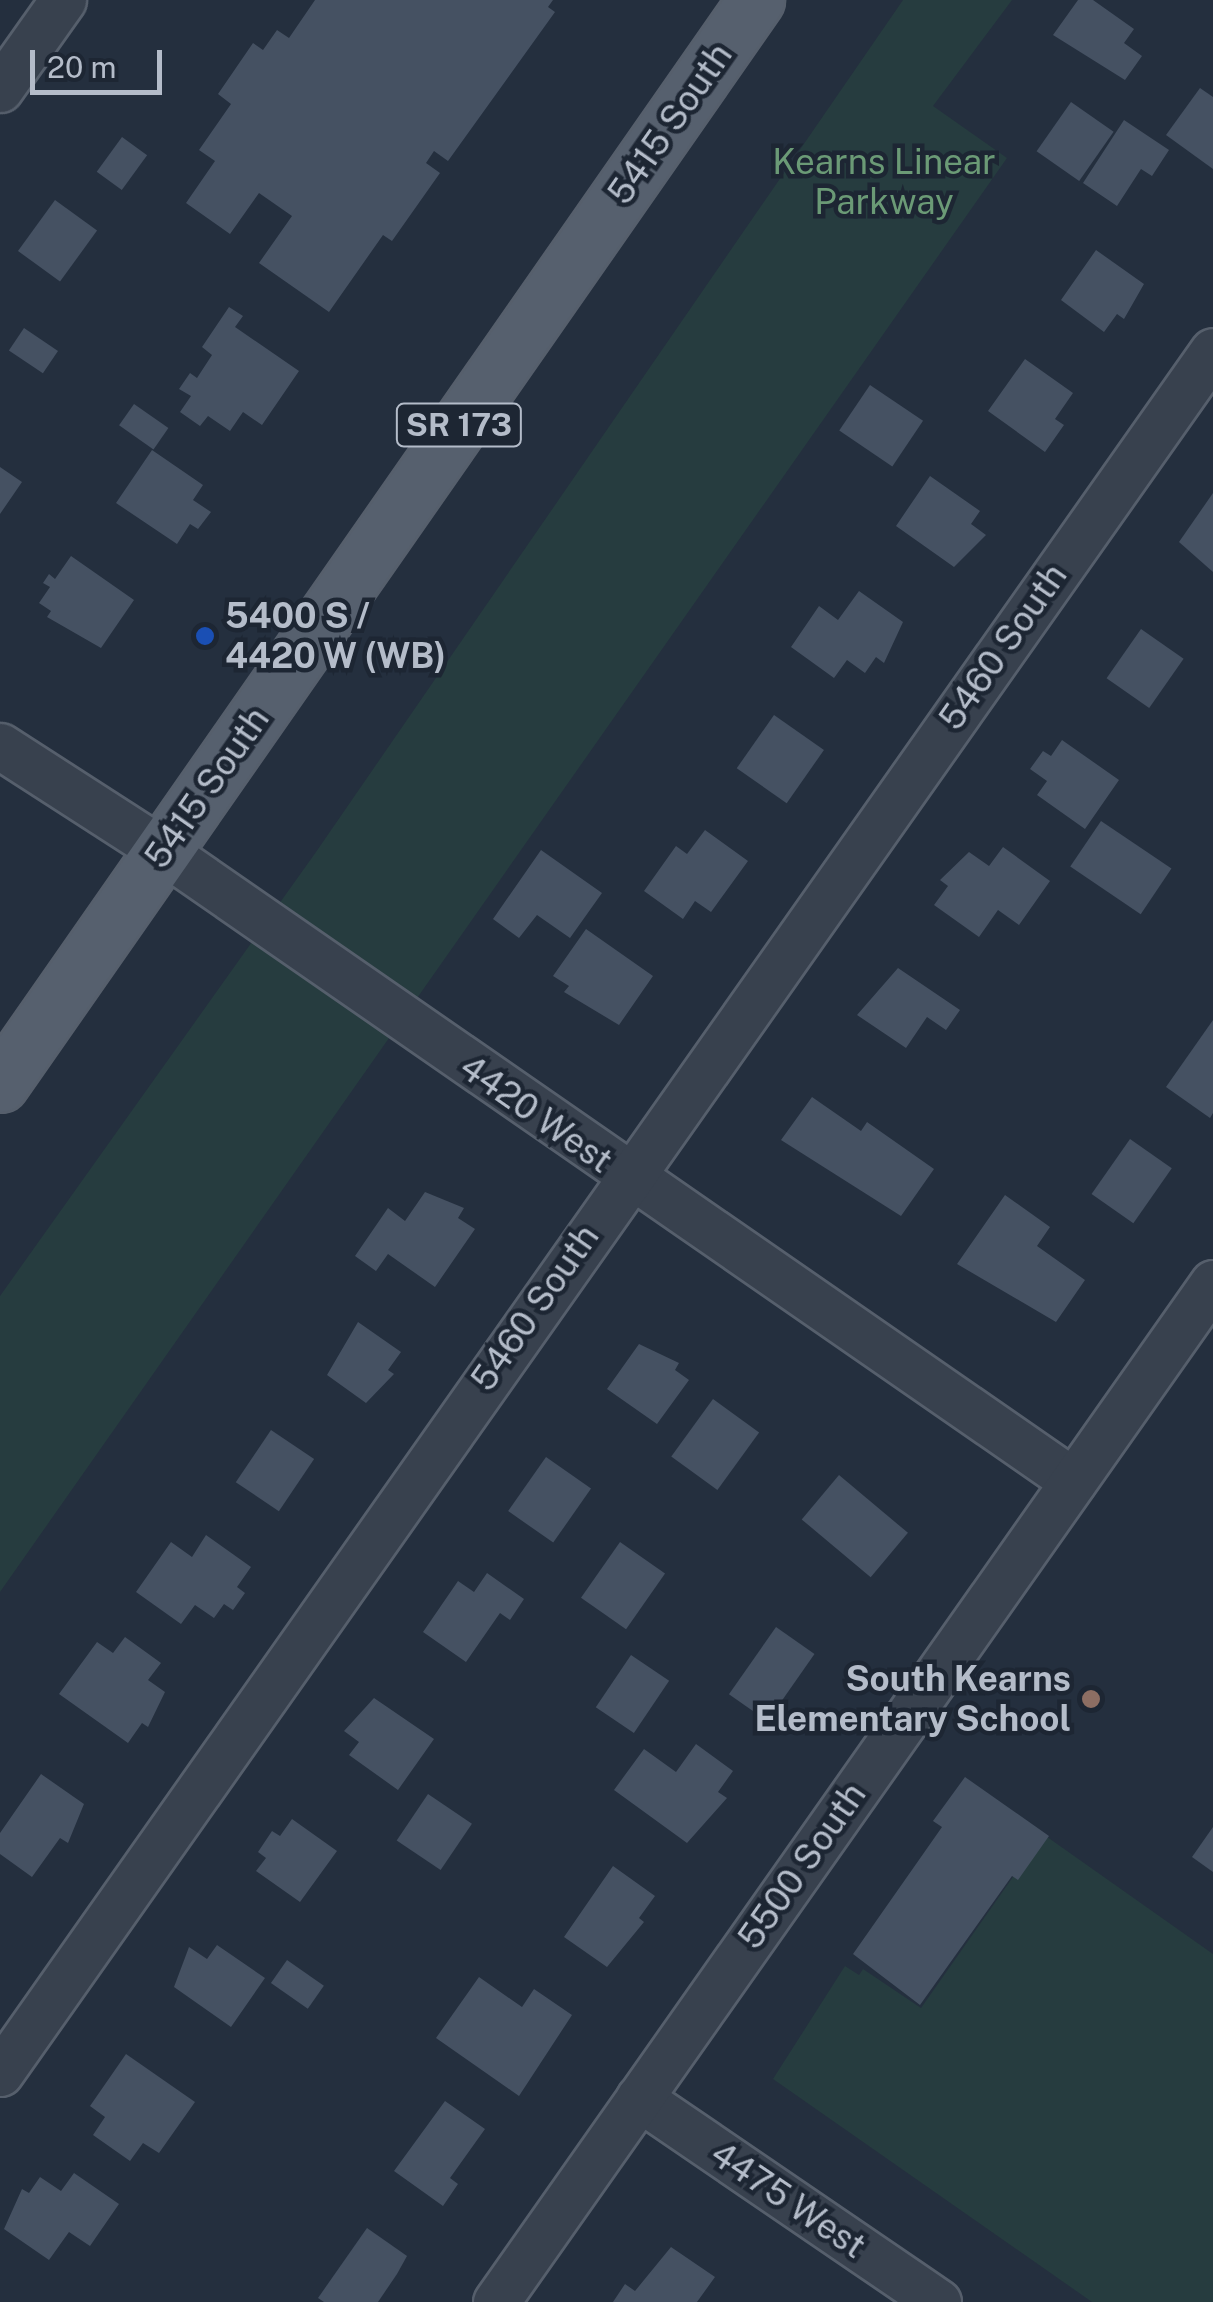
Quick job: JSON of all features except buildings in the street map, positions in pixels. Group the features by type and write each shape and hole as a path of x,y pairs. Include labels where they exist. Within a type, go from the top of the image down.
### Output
{"main road":[{"name":"5415 South","path":"0,1084 756,0"}],"street":[{"path":"0,90 63,0"},
{"name":"5460 South","path":"0,2073 626,1177 1213,351"},
{"name":"4420 West","path":"0,746 163,851 626,1177 1074,1481"},
{"name":"5500 South","path":"496,2302 1213,1283"},
{"name":"4475 West","path":"639,2098 938,2302"}],"green space":[{"name":"Kearns Linear Parkway","path":"903,0 1012,0 933,106 1007,158 0,1592 0,1296 316,852"},
{"path":"1043,1834 1213,1954 1213,2302 1092,2302 773,2079 845,1966 859,1975 863,1969 921,2008"}],"place":[{"name":"5400 S / 4420 W (WB)","path":"205,636"},
{"name":"South Kearns Elementary School","path":"1091,1699"}]}
